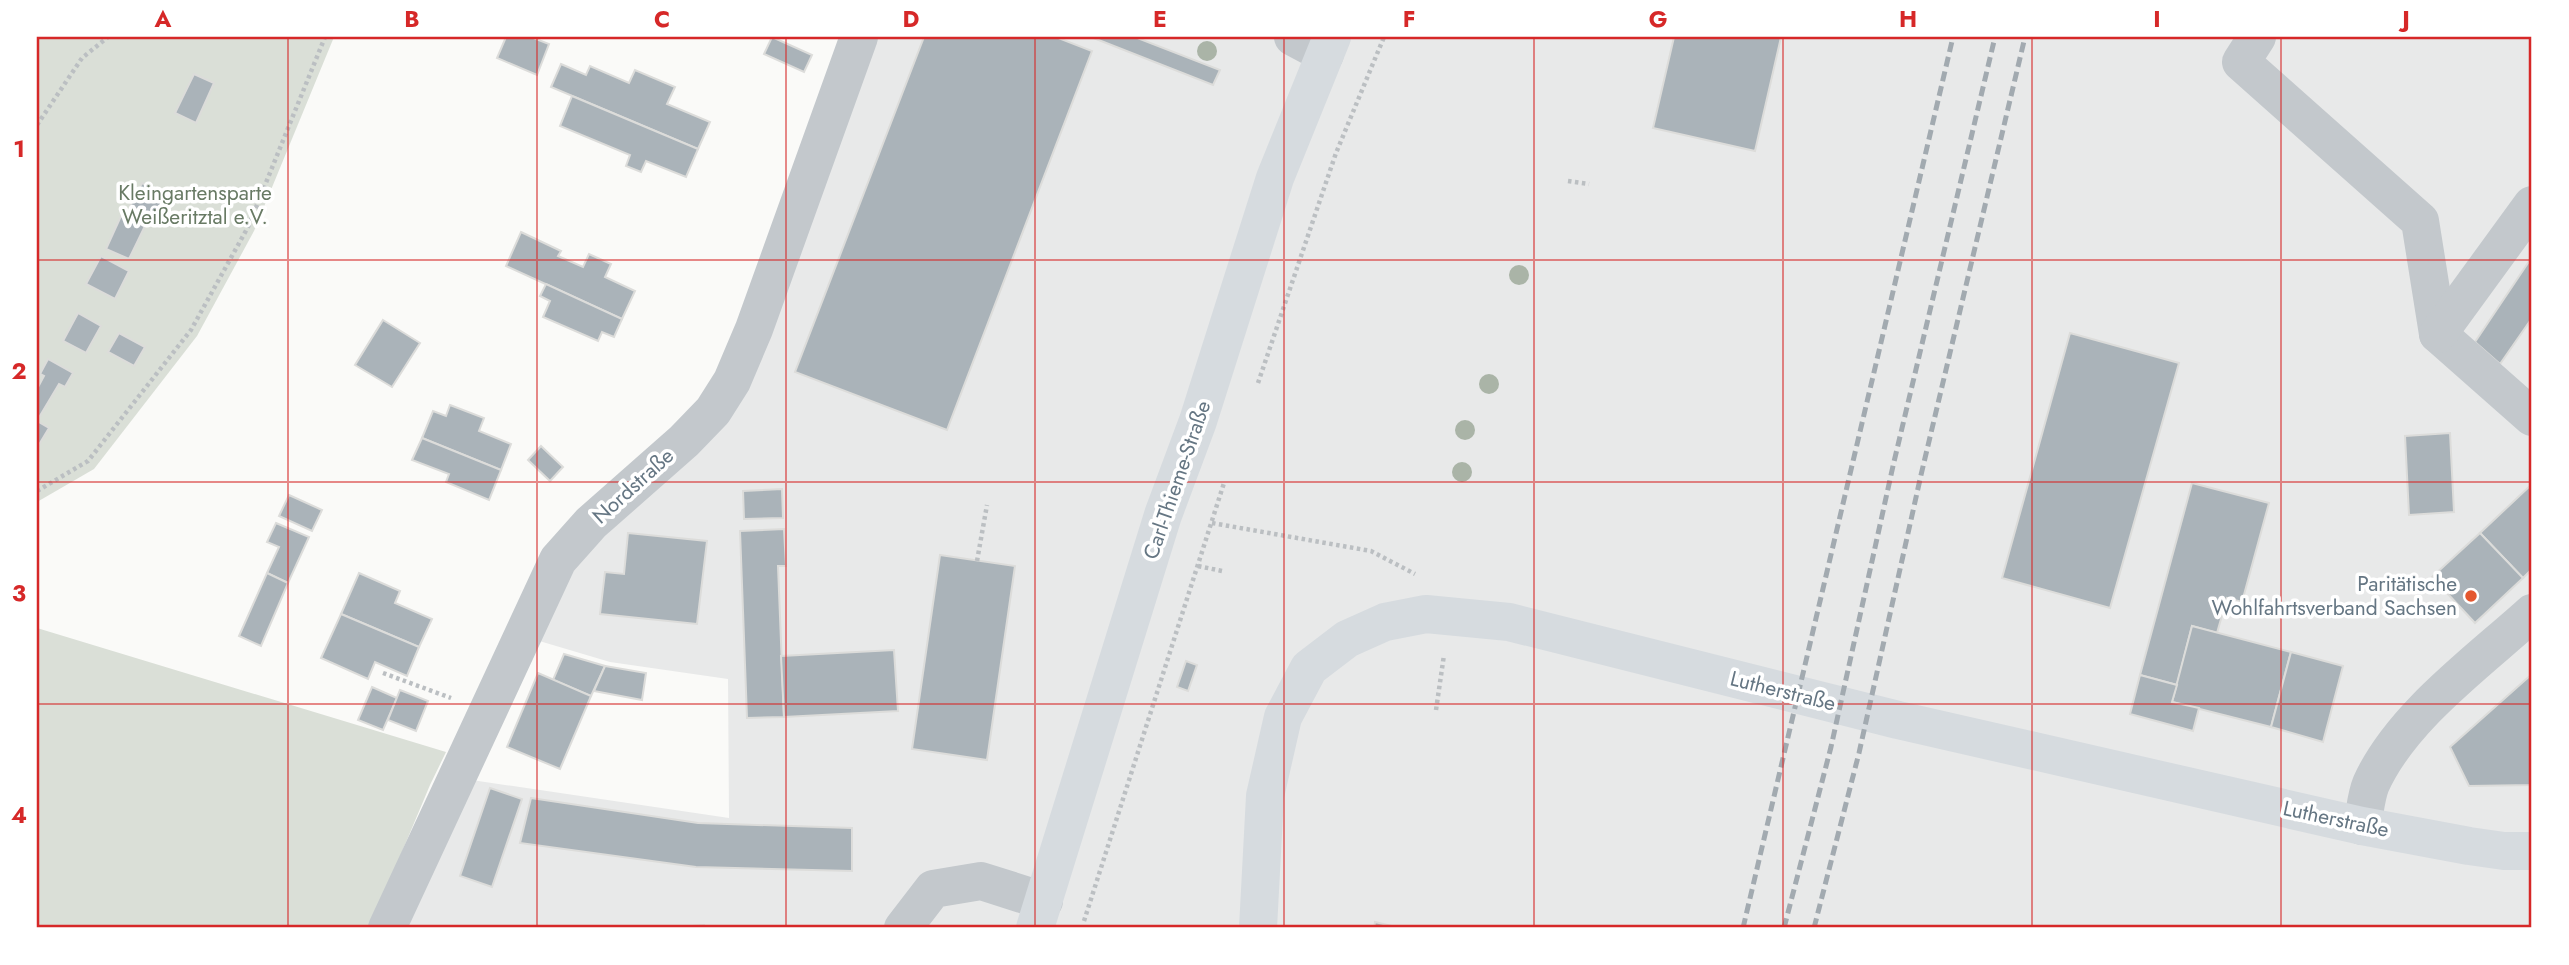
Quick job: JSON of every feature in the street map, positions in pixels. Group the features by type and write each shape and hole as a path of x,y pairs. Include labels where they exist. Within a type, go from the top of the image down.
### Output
{"main road":[{"name":"Carl-Thieme-Straße","path":"1040,915 1163,515 1198,421 1317,42"},
{"name":"Lutherstraße","path":"1258,928 1265,796 1283,716 1289,704 1309,668 1347,639 1385,622 1426,614 1509,622 1898,720 2362,826 2469,846 2504,851 2532,851"}],"street":[{"name":"Nordstraße","path":"387,928 558,560 591,523 713,411 732,381 754,329 859,37"},
{"path":"2257,37 2241,62 2420,221 2438,334 2532,417"},
{"path":"2438,334 2532,205"},
{"path":"2362,826 2370,787 2392,748 2427,707 2532,613"},
{"path":"903,928 933,889 981,881 1040,915"}],"path":[{"path":"37,125 82,58 108,37"},
{"path":"37,491 88,461 191,330 248,227 325,37"},
{"path":"1258,383 1336,153 1384,37"},
{"path":"1568,181 1589,184"},
{"path":"1082,928 1224,483"},
{"path":"977,561 987,505"},
{"path":"1212,523 1371,551 1425,580"},
{"path":"1198,566 1222,571"},
{"path":"1436,710 1443,661"},
{"path":"383,673 454,700"}],"shaded area":[{"path":"870,37 2532,37 2532,928 403,927 465,779 729,818 728,679 610,662 536,640 569,571 733,411"}],"green space":[{"name":"Kleingartensparte Weißeritztal e.V.","path":"37,37 334,37 254,231 197,336 94,469 37,502"},
{"path":"37,628 446,752 370,928 37,928"}],"building":[{"path":"506,37 531,37 549,44 537,75 497,58"},
{"path":"772,37 812,55 804,72 764,54"},
{"path":"924,37 1056,37 1092,51 947,430 795,372"},
{"path":"1091,37 1135,37 1220,70 1213,85"},
{"path":"1674,37 1781,37 1755,151 1653,128"},
{"path":"561,64 586,75 590,66 629,83 635,70 675,87 667,104 710,122 698,149 551,87"},
{"path":"194,74 214,83 196,123 175,113"},
{"path":"572,96 698,149 686,177 646,161 641,172 626,166 630,155 560,126"},
{"path":"142,183 166,195 154,218 130,206"},
{"path":"121,216 145,226 129,259 106,249"},
{"path":"521,232 561,251 558,256 583,267 589,254 611,264 605,277 635,291 622,319 506,266"},
{"path":"101,256 129,271 115,299 86,284"},
{"path":"2532,257 2532,318 2500,364 2475,342"},
{"path":"546,284 622,319 614,337 602,332 598,341 543,317 550,301 540,296"},
{"path":"78,313 101,326 86,353 63,341"},
{"path":"383,320 420,343 392,387 355,365"},
{"path":"119,333 145,347 134,366 108,352"},
{"path":"2070,333 2179,363 2110,608 2002,578"},
{"path":"48,359 73,373 65,387 59,384 37,421 37,389 44,376 40,374"},
{"path":"450,405 484,418 479,431 511,444 501,470 422,438 433,411 446,416"},
{"path":"37,421 49,428 37,448"},
{"path":"2450,433 2454,512 2409,515 2405,436"},
{"path":"422,438 501,470 489,500 446,482 449,474 412,460"},
{"path":"541,446 563,467 550,481 528,460"},
{"path":"2192,483 2269,503 2242,602 2227,598 2217,633 2192,626 2177,685 2140,675"},
{"path":"2532,484 2532,569 2523,578 2480,533"},
{"path":"782,489 783,518 744,519 743,491"},
{"path":"289,495 322,510 312,531 279,516"},
{"path":"276,523 309,537 288,583 267,573 279,547 267,542"},
{"path":"784,529 786,566 778,566 784,717 747,718 740,531"},
{"path":"628,533 707,541 697,624 600,614 605,572 624,574"},
{"path":"2480,533 2523,578 2475,623 2432,577"},
{"path":"940,555 1015,566 987,760 912,749"},
{"path":"267,573 288,583 261,646 239,636"},
{"path":"359,573 400,591 395,603 432,619 419,647 341,614"},
{"path":"341,614 419,647 407,676 375,662 368,679 321,658"},
{"path":"2192,626 2291,652 2271,727 2172,702"},
{"path":"894,650 898,711 784,717 781,656"},
{"path":"2291,652 2343,666 2323,742 2271,727"},
{"path":"564,654 605,666 591,696 553,680"},
{"path":"1186,661 1197,665 1188,691 1177,687"},
{"path":"605,666 646,673 642,700 594,691"},
{"path":"538,673 591,696 560,769 507,747"},
{"path":"2532,674 2532,785 2469,786 2450,747"},
{"path":"2140,675 2177,685 2172,702 2199,708 2193,731 2130,714"},
{"path":"372,687 397,698 383,730 358,720"},
{"path":"400,690 428,701 416,731 388,720"},
{"path":"490,788 522,799 492,887 460,876"},
{"path":"531,798 698,823 852,828 852,871 696,867 520,843"},
{"path":"1375,922 1400,928 1374,928"},
{"path":"704,925 704,928 659,928"}],"railway":[{"path":"1743,928 1953,37"},
{"path":"1784,928 1831,747 1893,466 1995,37"},
{"path":"1814,928 1859,753 1921,475 2025,37"}],"place":[{"name":"Paritätische Wohlfahrtsverband Sachsen","path":"2471,596"}]}
